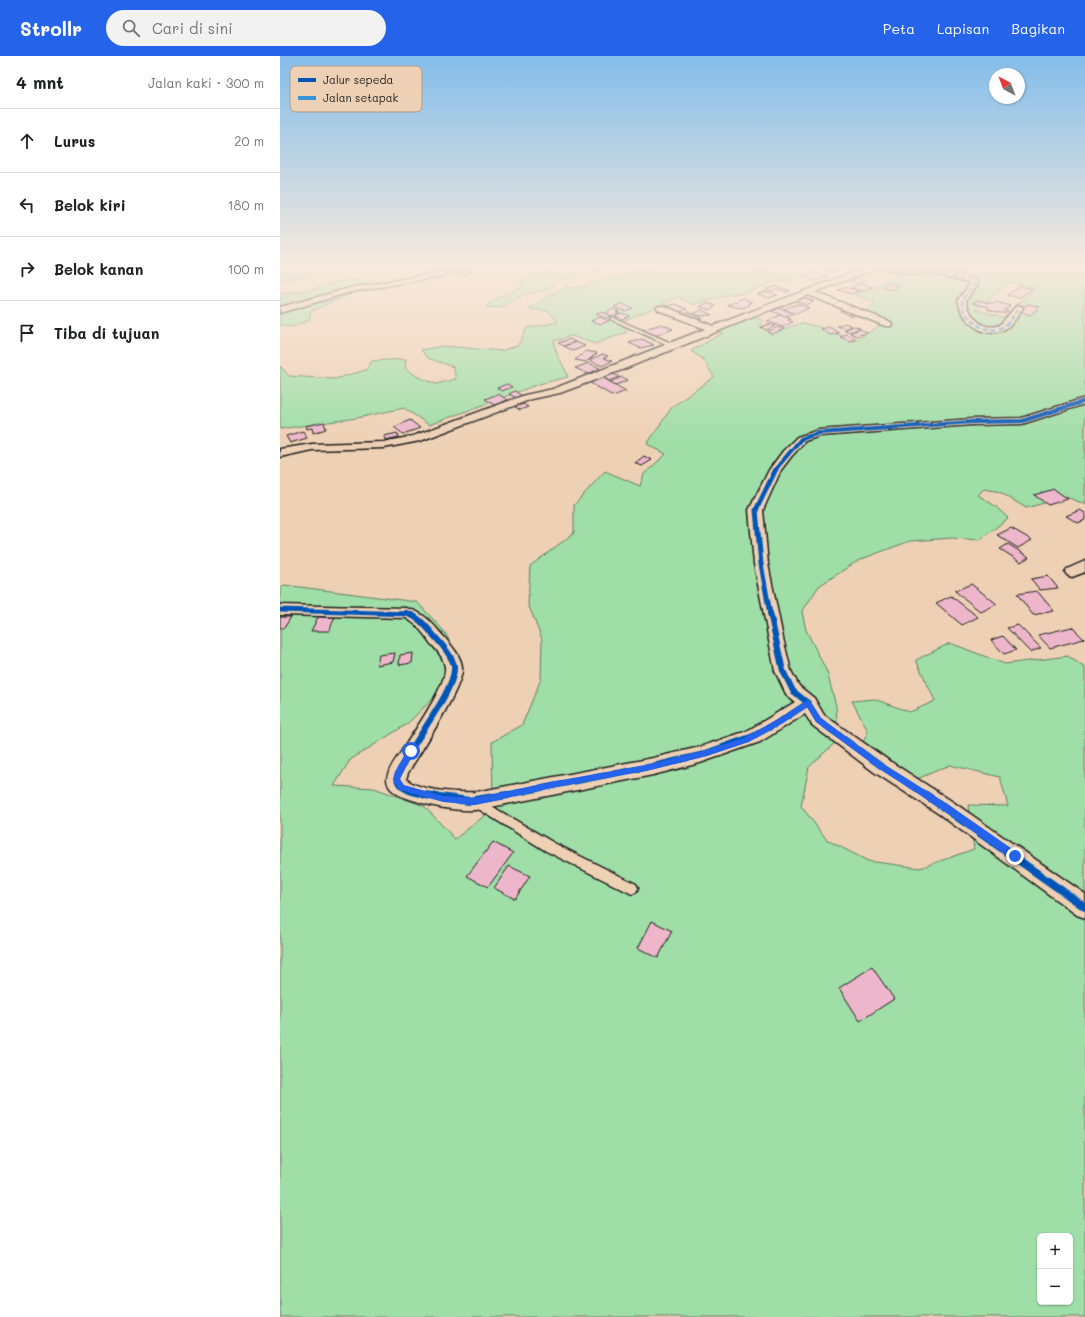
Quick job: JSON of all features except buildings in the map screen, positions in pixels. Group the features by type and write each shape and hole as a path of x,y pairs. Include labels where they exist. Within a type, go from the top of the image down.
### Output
{"street":[{"path":"699,324 714,330"},
{"path":"280,453 322,446 384,445 405,442 529,397 570,386 729,324"},
{"path":"975,324 986,328 1000,328 1007,324"},
{"path":"1085,402 1022,421 972,422 819,433 801,439 775,470 756,510 761,564 774,638 783,671 793,691 808,703 818,720 881,766 946,808 1085,907"},
{"path":"280,610 406,612 423,621 444,647 455,669 454,676 444,696 398,774 398,783 406,790 443,799 475,802 556,784 651,767 707,753 746,740 779,722 808,703"}],"lane":[{"path":"625,324 674,346"},
{"path":"475,802 550,847 632,888"}],"green space":[{"path":"280,324 300,324 292,327"},
{"path":"548,324 621,324 627,332 595,344 572,336 554,341 557,355 568,377 539,384 429,425 404,408 357,418 280,429 280,366 289,376 335,379 366,370 372,361 406,359 405,368 418,377 436,384 456,379 453,367 428,358 421,350 443,346 501,351 518,345 527,328"},
{"path":"728,324 762,324 759,327 775,332 799,324 820,327 854,341 883,324 1085,324 1085,504 1066,497 1026,508 1000,492 984,489 978,495 995,506 1008,518 980,540 952,538 910,541 859,560 819,586 802,612 806,630 827,672 836,706 838,740 809,767 801,806 827,840 868,861 920,868 974,849 968,805 1008,806 1000,777 950,765 917,779 861,747 868,731 852,701 874,699 910,712 935,701 916,660 950,643 1005,664 1068,656 1085,668 1085,1317 280,1317 280,588 284,585 417,602 444,631 459,657 459,673 407,724 350,760 334,786 374,788 424,806 455,839 493,809 492,742 522,725 541,679 542,639 528,604 530,566 574,533 574,505 605,471 640,486 644,474 666,454 647,444 672,407 714,377 703,359 691,351 723,333 715,329"}],"marked path":[{"path":"976,324 992,330 1003,327 1006,324"}],"cycle path":[{"path":"1085,401 1022,421 972,422 819,433 801,439 787,454 775,470 756,510 761,564 775,638 783,671 793,691 808,703 818,720 881,766 946,808 1085,907"},
{"path":"280,610 406,613 415,616 429,629 451,659 454,668 453,675 441,700 400,770 397,779 398,783 411,791 434,797 459,801 476,801 677,761 745,740 778,723 808,703"}],"route":[{"path":"411,751 398,774 397,779 401,787 406,790 443,799 475,802 556,784 651,767 707,753 746,740 779,722 808,703 818,720 881,766 946,808 1015,856"}]}
